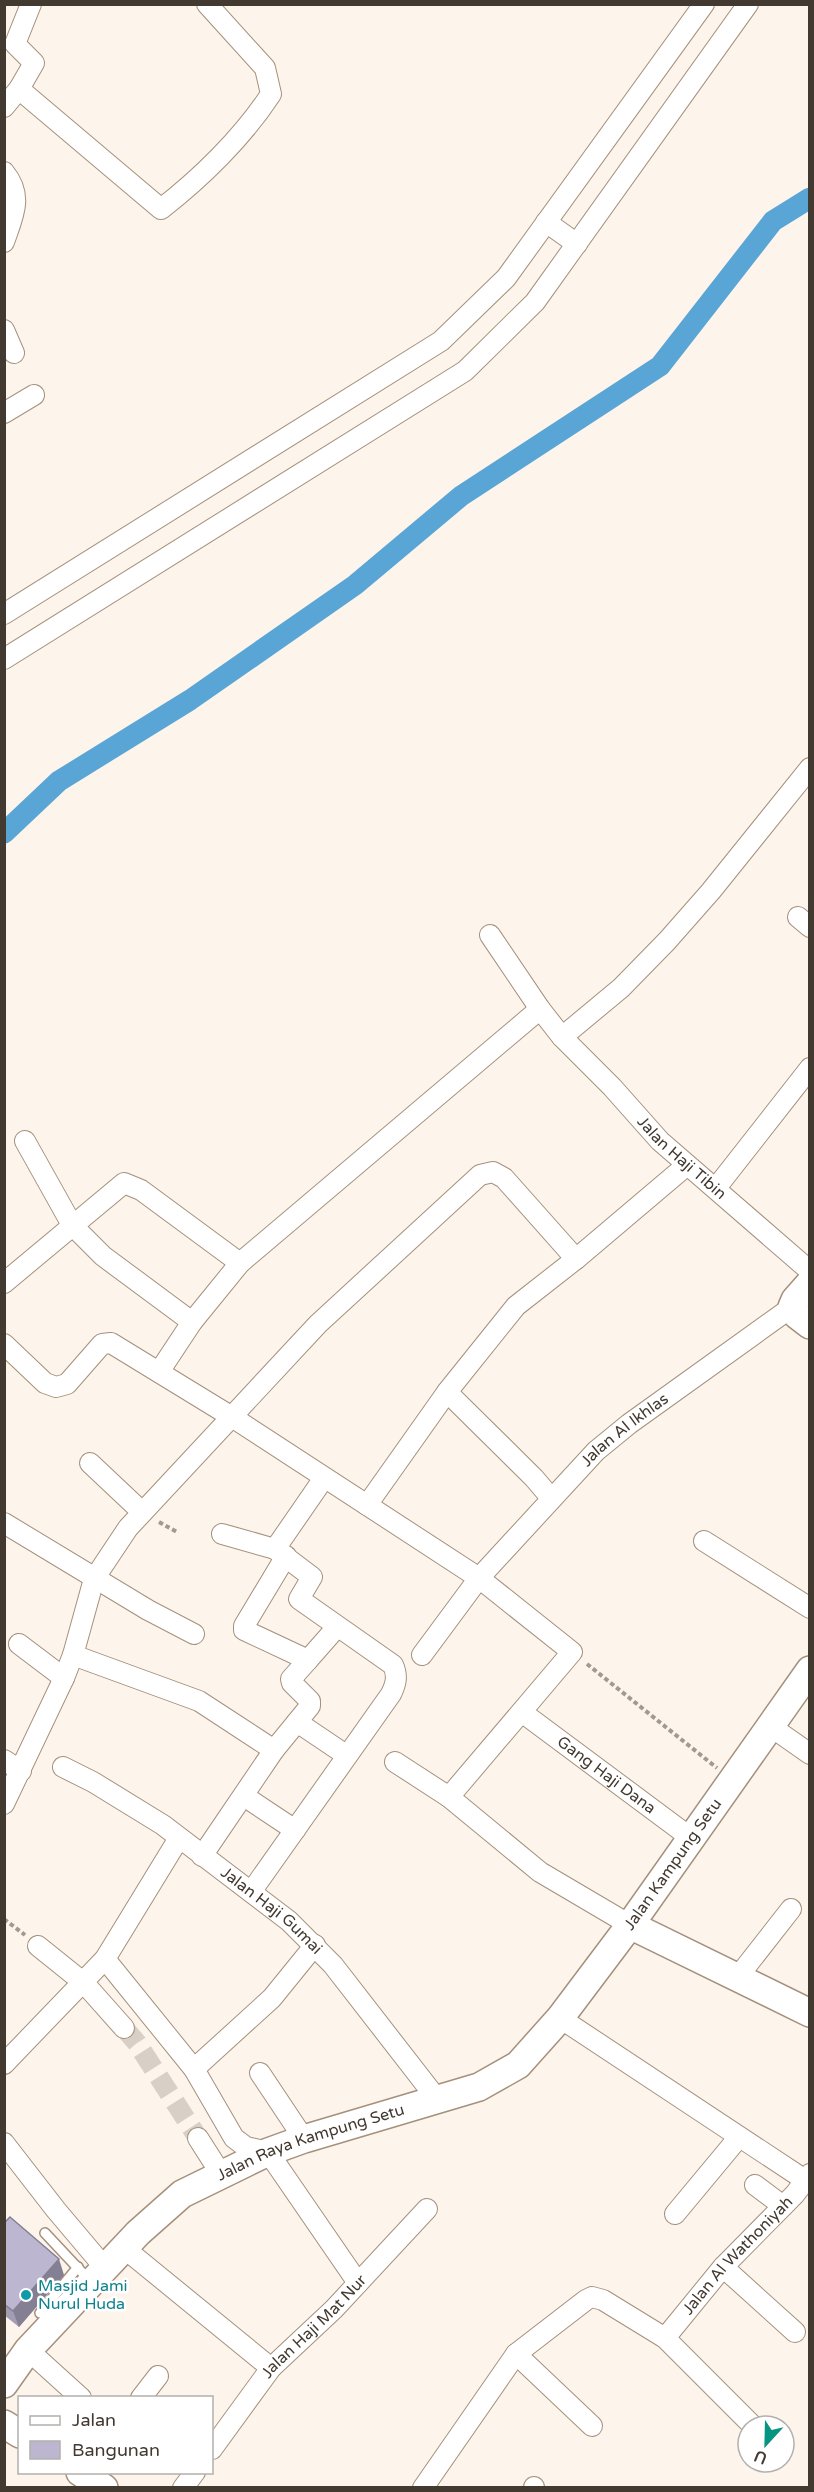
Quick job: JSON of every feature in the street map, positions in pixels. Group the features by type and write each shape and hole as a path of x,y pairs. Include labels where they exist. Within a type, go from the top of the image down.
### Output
{"street":[{"path":"4,107 34,63 15,44 31,4"},
{"path":"19,88 161,209 181,194 227,147 261,109 271,94 265,68 207,4"},
{"path":"4,614 441,341 506,278 704,4"},
{"path":"4,659 465,371 535,302 748,4"},
{"path":"4,172 14,183 16,205 4,242"},
{"path":"546,222 577,244"},
{"path":"4,330 14,353"},
{"path":"4,413 34,395"},
{"path":"562,1037 621,987 667,941 810,768"},
{"name":"Jalan Haji Tibin","path":"490,935 540,1009 562,1037 612,1087 652,1132 810,1271"},
{"path":"159,1372 192,1322 240,1263 540,1009"},
{"path":"716,1188 810,1068"},
{"path":"25,1141 72,1225 103,1256 192,1322"},
{"path":"367,1505 447,1392 516,1306 576,1259 687,1165"},
{"path":"4,1804 64,1678 73,1655 94,1579 142,1512 318,1324 480,1175 493,1172 504,1178 576,1259"},
{"path":"6,1277 124,1183 141,1190 240,1263"},
{"path":"801,1316 795,1300 810,1283"},
{"name":"Jalan Al Ikhlas","path":"422,1655 479,1578 551,1498 612,1437 801,1316"},
{"path":"4,1344 45,1383 56,1387 67,1384 102,1344 111,1343 232,1417 479,1578 572,1652 450,1797"},
{"path":"447,1392 534,1478 551,1498"},
{"path":"90,1462 142,1512"},
{"path":"308,1660 244,1630 244,1626 280,1553 324,1478"},
{"path":"4,1523 148,1611 195,1634"},
{"path":"222,1534 280,1553 312,1577 299,1599 393,1665 396,1672 391,1694 250,1892"},
{"path":"704,1541 810,1608"},
{"path":"202,1856 274,1750 310,1707 310,1701 292,1683 291,1679 337,1627"},
{"path":"19,1644 64,1678"},
{"path":"73,1655 199,1701 274,1750"},
{"name":"Jalan Kampung Setu","path":"810,1670 630,1925 810,2013"},
{"name":"Gang Haji Dana","path":"523,1713 691,1838"},
{"path":"297,1722 346,1755"},
{"path":"770,1726 810,1754"},
{"path":"4,1760 21,1771"},
{"path":"395,1762 450,1797 540,1872 630,1925"},
{"name":"Jalan Haji Gumai","path":"63,1767 93,1782 163,1825 289,1921 315,1945 437,2099"},
{"path":"244,1796 295,1830"},
{"path":"4,2064 105,1959 179,1838"},
{"path":"737,1978 791,1909"},
{"name":"Jalan Raya Kampung Setu","path":"4,2384 28,2350 100,2266 182,2194 268,2152 304,2139 480,2087 499,2077 518,2065 537,2046 630,1925"},
{"path":"194,2069 272,1998 315,1945"},
{"path":"38,1946 84,1983 124,2028"},
{"path":"105,1959 194,2069 234,2138 246,2147 268,2152 358,2283"},
{"path":"560,2018 739,2137 807,2177"},
{"path":"260,2073 304,2139"},
{"path":"675,2214 739,2137"},
{"path":"198,2138 221,2174"},
{"path":"4,2143 100,2266 272,2368"},
{"name":"Jalan Al Wathoniyah","path":"665,2338 723,2267 783,2206 807,2177"},
{"path":"755,2185 783,2206"},
{"name":"Jalan Haji Mat Nur","path":"213,2448 272,2368 325,2318 427,2209"},
{"path":"723,2267 795,2332"},
{"path":"423,2487 516,2354 592,2297 603,2300 665,2338 741,2414"},
{"path":"28,2350 80,2396"},
{"path":"516,2354 592,2426"},
{"path":"142,2396 158,2376"},
{"path":"4,2424 18,2433"},
{"path":"83,2474 104,2487"},
{"path":"183,2487 193,2474"}],"lane":[{"path":"40,2313 100,2266 45,2233"}],"path":[{"path":"572,1652 717,1768"},
{"path":"4,1919 38,1946"}],"building":[{"name":"Masjid Jami Nurul Huda","path":"10,2217 59,2259 13,2311 4,2304 4,2223"}],"waterway":[{"path":"4,833 59,781 190,700 355,585 461,496 660,366 773,221 810,198"}],"tunnel":[{"path":"124,2028 137,2043 198,2138"}],"place":[{"name":"Masjid Jami Nurul Huda","path":"26,2295"}]}
